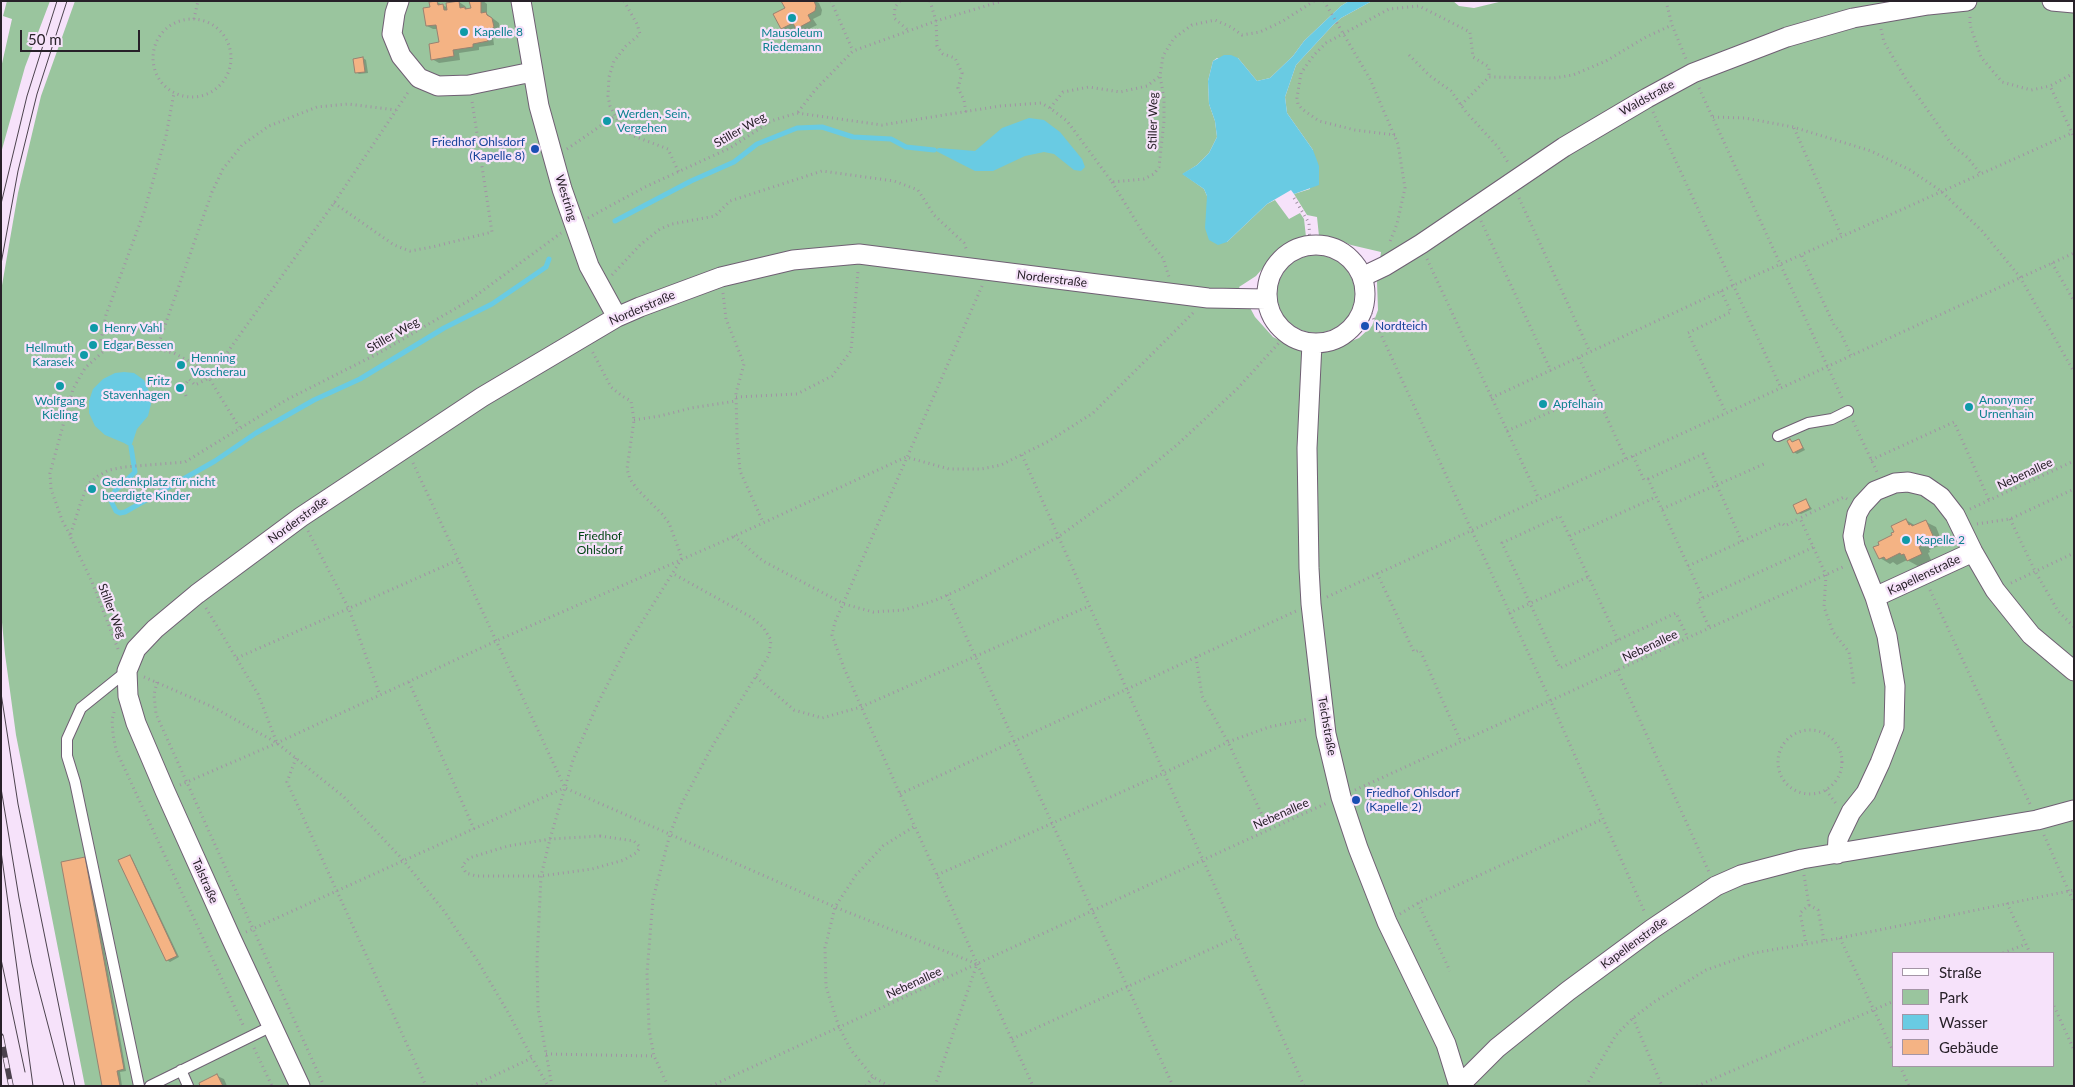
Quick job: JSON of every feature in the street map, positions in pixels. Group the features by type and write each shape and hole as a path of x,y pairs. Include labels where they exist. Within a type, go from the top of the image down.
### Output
{"street":[{"path":"399,1 392,34 401,56 419,78 438,86 469,84 532,72"},
{"name":"Westring","path":"521,1 539,106 574,225 588,266 617,317"},
{"path":"2052,1 2074,4"},
{"name":"Waldstraße","path":"1362,277 1385,266 1420,244 1514,179 1647,98 1693,73 1787,37 1853,18 1878,13 1969,5"},
{"path":"1310,245 1323,245 1341,252 1356,266 1362,277 1365,300 1361,313 1354,325 1335,340 1312,343 1303,342 1286,334 1273,319 1266,299 1267,284 1272,269 1288,253 1310,245"},
{"name":"Norderstraße","path":"127,671 136,650 155,629 197,594 301,517 405,446 482,397 617,317 721,277 793,260 859,254 1208,298 1266,299"},
{"name":"Teichstraße","path":"1312,343 1307,448 1310,604 1326,734 1342,797 1358,848 1387,922 1446,1044 1459,1086"},
{"name":"Kapellenstraße","path":"1837,854 1838,839 1852,812 1866,793 1894,727 1895,686 1886,636 1875,597 1859,559 1853,536 1854,524 1862,505 1875,491 1895,483 1908,482 1925,486 1941,497 1958,521 1995,590 2031,635 2074,671"},
{"name":"Kapellenstraße","path":"1875,597 1973,552"},
{"name":"Talstraße","path":"127,671 128,696 136,723 231,938 300,1086"},
{"name":"Kapellenstraße","path":"1459,1086 1497,1048 1568,991 1652,929 1716,886 1741,874 1802,859 2037,820 2074,810"}],"lane":[{"path":"1778,436 1808,422 1832,419 1848,411"},
{"path":"127,671 81,708 67,739 67,756 75,782 139,1086"},
{"path":"150,1086 272,1026"},
{"path":"181,1070 188,1086"}],"path":[{"path":"194,19 198,1"},
{"path":"624,1 637,24 640,34 626,46 611,68 608,96 615,116 631,135 668,149 679,173"},
{"path":"831,1 853,51"},
{"path":"900,1 895,7 894,18 909,31"},
{"path":"930,1 936,21 937,46 943,54 955,58 962,73 958,88 966,112"},
{"path":"797,113 816,89 853,51 936,21 1002,1"},
{"name":"Stiller Weg","path":"1112,182 1144,179 1154,174 1159,167 1164,121 1164,98 1160,76 1163,56 1174,38 1192,25 1215,20 1231,27 1242,35 1260,32 1283,21 1314,1"},
{"path":"1324,1 1370,79 1395,135 1405,188 1397,224 1388,246 1385,266"},
{"path":"1666,1 1681,50 1883,487"},
{"path":"1969,5 1970,25 1981,57 2002,82 2031,90 2050,86 2074,73"},
{"path":"1395,135 1355,130 1319,121 1311,117 1298,104 1300,74 1326,43 1389,9 1419,6 1470,32 1472,57 1488,66 1489,77"},
{"path":"1878,13 1884,42 1906,81 1953,146 1967,157 1980,173"},
{"path":"194,19 205,21 214,26 223,35 230,53 228,71 218,86 202,96 190,98 166,89 154,71 152,60 158,39 164,30 183,20 194,19"},
{"path":"1461,105 1489,77 1554,78 1573,75 1606,61 1646,37 1672,25"},
{"path":"1409,55 1430,76 1451,91 1498,147 1590,352"},
{"path":"1160,76 1147,86 1120,92 1089,87 1064,92 1050,108 1067,122 1112,182 1136,222 1162,258 1167,269 1172,293"},
{"path":"186,396 183,388 189,379 195,384 209,378 334,203 419,78"},
{"path":"334,203 394,245 410,251 432,248 492,232 469,84"},
{"path":"2050,86 2074,137"},
{"path":"174,93 166,136 144,212 106,314 101,340 106,349 139,345 157,348 174,353 194,364 209,378 240,427"},
{"path":"1647,98 1781,388"},
{"name":"Stiller Weg","path":"70,536 88,484 98,476 109,470 124,467 185,462 286,400 379,353 470,300 531,254 574,225 645,188 730,148 771,121 797,113 882,124 1000,106 1041,103 1050,108"},
{"path":"157,348 212,192 223,169 242,145 269,126 317,107 348,104 396,110"},
{"path":"554,158 615,116"},
{"path":"1713,117 1745,118 1793,127 1871,151 1910,170 1941,191 1982,231 2020,277 2074,372"},
{"path":"1793,127 1842,237"},
{"path":"1491,398 1734,285 1802,256 2072,132"},
{"path":"599,286 619,269 640,245 660,229 672,224 715,216 730,202 822,171 894,181 918,190 934,215 964,243 983,270 844,604 832,628 832,635 861,707 1033,1086"},
{"path":"1294,198 1300,211 1310,223 1310,245"},
{"path":"1475,207 1551,371"},
{"path":"1420,244 1539,499"},
{"path":"900,794 2074,252"},
{"path":"634,420 736,399 797,394 832,376 851,351 859,254"},
{"path":"1802,256 1834,325 1840,332 1851,355"},
{"path":"2052,263 2074,301"},
{"path":"721,277 726,319 744,364 736,399 736,436 740,471 763,522"},
{"path":"1721,291 1731,312 1688,333 1726,413"},
{"path":"165,791 277,743 496,641 734,536 906,457 949,469 973,469 1000,465 1022,455 1093,413 1208,298"},
{"path":"1365,300 1551,702 1652,929"},
{"path":"734,536 763,561 844,604 872,612 904,610 947,595 1058,537 1114,496 1178,444 1237,389 1286,334"},
{"path":"584,337 611,387 632,401 634,420 628,469 630,479 669,523 682,558"},
{"name":"Stiller Weg","path":"106,349 85,368 73,389 58,448 51,466 51,489 62,520 92,582 127,671"},
{"path":"1579,358 1626,459"},
{"path":"1507,432 1554,410"},
{"path":"1871,460 1954,422 1988,500"},
{"path":"405,446 564,788 835,907 976,964"},
{"path":"1633,456 1644,480 1703,454 1742,542"},
{"path":"1022,455 1304,1086"},
{"name":"Nebenallee","path":"1958,521 1988,500 2074,461"},
{"path":"1662,509 1764,464"},
{"path":"1648,479 1703,598"},
{"path":"1958,521 2010,519 2074,489"},
{"path":"1570,536 1656,497"},
{"path":"1688,566 1782,523 1785,526 1844,497 1862,505"},
{"path":"1618,640 1560,516 1502,543 1560,668 1676,613 1688,638"},
{"path":"301,517 350,609 380,695"},
{"path":"1800,518 1826,575 1824,602 1826,613 1832,632 1850,652 1854,685"},
{"path":"2010,519 2034,571 2058,611 2074,627"},
{"path":"1709,627 1697,601 1814,547"},
{"path":"1995,590 2074,554"},
{"path":"552,1086 538,1009 538,918 542,876 550,839 573,760 598,703 627,646 682,558"},
{"name":"Nebenallee","path":"715,1085 1859,559"},
{"path":"237,658 458,560"},
{"path":"668,1086 654,1056 648,1030 647,973 653,899 670,834 682,803 713,745 769,655 771,640 763,627 751,617 672,573"},
{"path":"1377,573 1414,652 1420,650 1461,742"},
{"path":"1923,574 2074,903"},
{"path":"1510,613 1588,576"},
{"path":"197,594 258,694 277,743"},
{"path":"947,595 1173,1086"},
{"path":"756,677 794,710 822,718 861,707 1089,606"},
{"path":"1196,657 1202,696 1228,742 1269,830"},
{"path":"1617,670 1716,886"},
{"path":"127,671 213,707 277,743 344,797 403,860 444,911 478,960 510,1014 548,1086"},
{"path":"157,682 154,695 156,714 188,781 324,1086"},
{"path":"409,682 474,829"},
{"path":"117,704 112,720 116,750 272,1086"},
{"path":"937,875 1164,773 1228,742 1269,728 1323,715"},
{"path":"1806,729 1828,734 1836,741 1842,751 1843,762 1841,773 1835,783 1817,794 1796,791 1788,785 1778,767 1781,747 1787,739 1795,733 1806,729"},
{"path":"296,758 287,782 426,1086"},
{"path":"231,938 564,788"},
{"path":"1387,922 1418,903 1603,820"},
{"path":"889,1086 873,1077 851,1050 839,1027 826,987 825,948 835,907 856,875 884,846 915,826"},
{"path":"609,837 634,841 639,846 636,853 624,860 592,869 542,876 476,876 466,873 462,866 468,858 482,853 508,846 550,839 609,837"},
{"path":"1802,859 1809,905"},
{"path":"1586,1086 1616,1035 1633,1018 1654,1002 1706,970 1754,953 1840,938 2074,890"},
{"path":"1418,903 1450,971"},
{"path":"2007,903 2030,952"},
{"path":"1809,905 1818,910 1824,940"},
{"path":"1806,943 1800,913 1809,905"},
{"path":"1012,1039 1237,937"},
{"path":"1840,938 1892,1049"},
{"path":"2006,952 2026,944"},
{"path":"934,1086 976,964"},
{"path":"1697,1086 1892,1002"},
{"path":"2055,1008 2074,1050"},
{"path":"1633,1018 1662,1086"},
{"path":"546,1054 654,1056"},
{"path":"472,1086 532,1058"},
{"path":"1900,1067 1909,1086"},
{"path":"866,1086 873,1077"}],"green space":[{"path":"7,1 50,1 25,67 1,153 1,68 12,19 3,16"},
{"name":"Friedhof Ohlsdorf","path":"75,1 1349,1 1341,6 1304,41 1293,56 1270,78 1257,81 1238,58 1217,58 1213,61 1208,81 1209,104 1215,121 1217,137 1209,153 1197,165 1183,174 1204,189 1207,196 1207,209 1227,242 1267,204 1275,200 1289,219 1300,213 1304,219 1306,237 1282,246 1256,276 1239,287 1255,317 1273,337 1289,345 1324,352 1359,338 1372,326 1378,310 1377,282 1381,252 1351,245 1335,238 1319,236 1317,217 1307,215 1294,194 1310,189 1313,150 1287,113 1285,97 1296,65 1341,18 1372,1 1453,1 1459,6 1474,8 1503,1 2074,1 2074,1086 85,1086 16,735 1,612 1,291 18,193 41,96"},
{"path":"1316,255 1331,258 1344,266 1352,279 1355,294 1352,309 1344,322 1331,330 1316,333 1301,330 1288,322 1280,309 1277,294 1280,279 1288,266 1301,258"}],"water":[{"path":"1349,1 1372,1 1341,18 1296,65 1285,97 1287,113 1313,150 1319,166 1319,185 1294,194 1291,190 1267,204 1227,242 1218,245 1209,240 1205,228 1207,196 1204,189 1182,174 1197,165 1209,153 1217,137 1215,121 1209,104 1208,81 1213,61 1224,55 1231,55 1238,58 1257,81 1270,78 1293,56 1304,41 1341,6"},
{"path":"1029,118 1044,120 1060,132 1082,159 1085,167 1081,171 1074,170 1054,154 1044,152 1025,156 993,171 975,171 934,150 939,148 975,151 1002,128"},
{"path":"115,373 134,373 144,380 149,391 151,404 148,416 137,429 131,447 105,435 95,426 89,413 89,401 93,389 103,379"}],"building":[{"name":"Kapelle 8","path":"437,1 438,5 443,4 444,10 447,10 446,3 459,1 460,8 465,7 465,9 471,8 469,1 481,1 481,13 486,12 492,18 494,27 489,31 490,34 487,34 488,41 473,44 473,47 453,50 454,56 431,60 429,44 439,42 436,25 426,26 423,8 430,7 429,2"},
{"name":"Mausoleum Riedemann","path":"781,1 814,1 815,11 808,15 811,21 796,29 793,23 781,29 773,14 785,8"},
{"path":"363,57 365,72 355,73 353,59"},
{"path":"1790,439 1792,442 1799,439 1803,448 1793,453 1787,441"},
{"path":"1806,499 1810,508 1797,514 1793,505"},
{"name":"Kapelle 2","path":"1906,519 1909,525 1911,524 1912,526 1926,520 1934,538 1920,544 1921,546 1919,547 1922,554 1907,561 1904,554 1901,555 1900,553 1886,560 1884,557 1879,559 1873,547 1879,545 1878,542 1892,535 1891,533 1894,532 1891,526"},
{"path":"130,855 177,956 166,961 118,860"},
{"path":"85,857 124,1069 117,1071 120,1086 102,1086 61,862"},
{"path":"217,1074 223,1086 200,1086 199,1083"}],"waterway":[{"path":"615,221 691,181 734,162 757,144 797,128 822,127 853,137 891,139 906,147 934,150"},
{"path":"131,447 135,472 115,491 111,501 116,511 120,513 125,512 215,461 256,433 314,400 360,379 444,328 492,304 546,267 549,259"}],"tram line":[{"path":"1,204 27,96 57,1"},
{"path":"1,264 18,171 37,94 67,1"},
{"path":"1,693 18,804 75,1086"},
{"path":"1,788 32,964 64,1086"},
{"path":"1,851 33,1086"},
{"path":"1,959 25,1072"}],"railway":[{"path":"1,1036 11,1086"}],"place":[{"name":"Mausoleum Riedemann","path":"792,18"},
{"name":"Kapelle 8","path":"464,32"},
{"name":"Werden, Sein, Vergehen","path":"607,121"},
{"name":"Friedhof Ohlsdorf (Kapelle 8)","path":"535,149"},
{"name":"Nordteich","path":"1365,326"},
{"name":"Henry Vahl","path":"94,328"},
{"name":"Edgar Bessen","path":"93,345"},
{"name":"Hellmuth Karasek","path":"84,355"},
{"name":"Henning Voscherau","path":"181,365"},
{"name":"Wolfgang Kieling","path":"60,386"},
{"name":"Fritz Stavenhagen","path":"180,388"},
{"name":"Apfelhain","path":"1543,404"},
{"name":"Anonymer Urnenhain","path":"1969,407"},
{"name":"Gedenkplatz für nicht beerdigte Kinder","path":"92,489"},
{"name":"Kapelle 2","path":"1906,540"},
{"name":"Friedhof Ohlsdorf (Kapelle 2)","path":"1356,800"}]}
